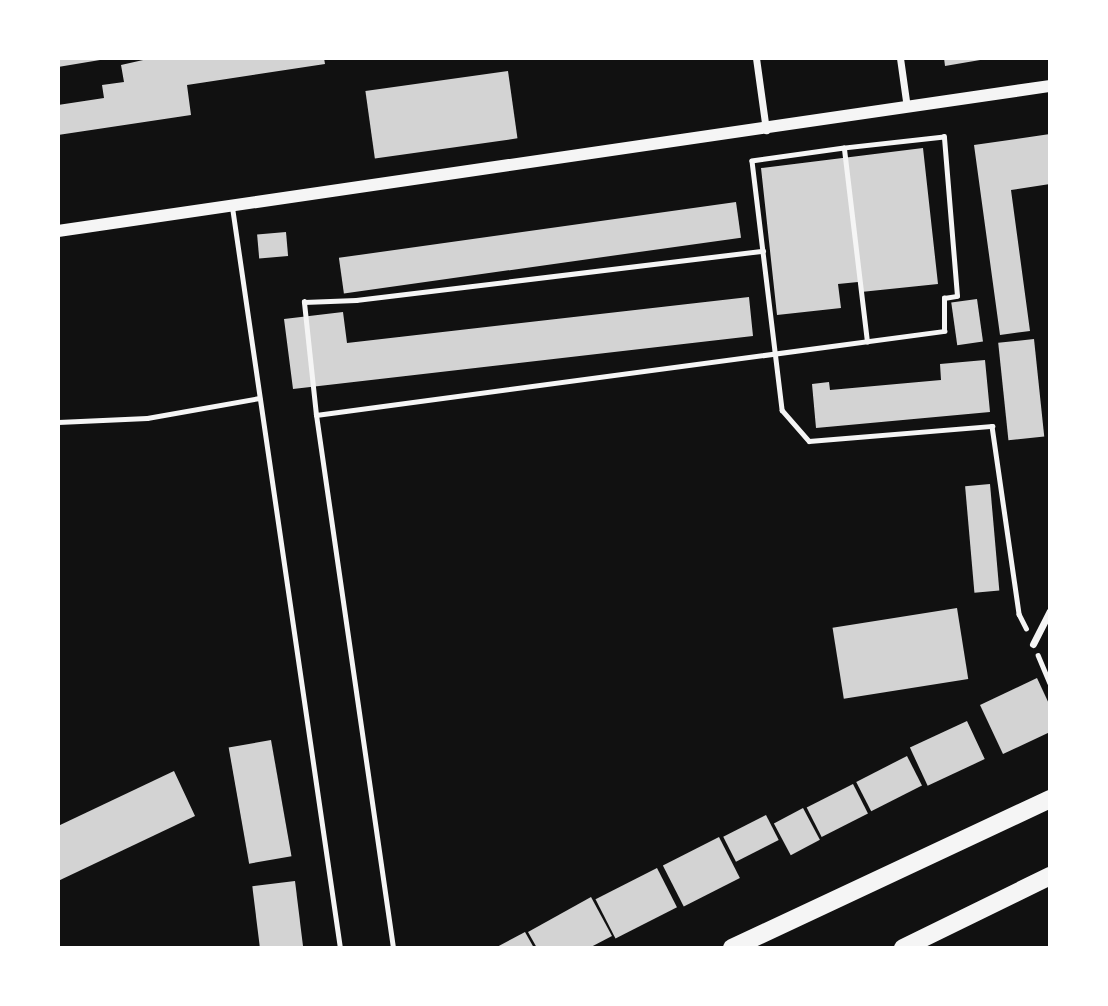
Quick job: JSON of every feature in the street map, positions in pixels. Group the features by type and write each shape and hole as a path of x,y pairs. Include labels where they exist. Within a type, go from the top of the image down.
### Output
{"main road":[{"path":"732,948 1050,799"},
{"path":"903,948 927,944 1050,876"}],"street":[{"path":"756,58 766,130"},
{"path":"900,58 907,108"},
{"path":"58,231 766,130 1050,86"},
{"path":"1033,644 1050,611"}],"lane":[{"path":"232,207 340,948"},
{"path":"58,422 147,418 259,398"}],"path":[{"path":"316,415 776,354 867,342 944,331 944,298 957,296 944,138 752,161 776,354 782,410 809,441 992,426 1020,614 1050,683"},
{"path":"844,148 867,342"},
{"path":"393,948 316,415 304,302 356,300 763,251"}],"building":[{"path":"58,58 99,58 100,60 58,67"},
{"path":"152,58 324,58 325,64 187,85 191,115 58,135 58,105 104,98 102,85 124,82 121,65"},
{"path":"944,58 986,58 986,59 945,66"},
{"path":"508,71 517,138 375,158 365,91"},
{"path":"1050,134 1050,184 1011,190 1030,331 1000,335 974,145"},
{"path":"923,148 938,284 861,292 858,282 838,284 841,308 777,315 761,168"},
{"path":"736,202 741,238 344,293 339,258"},
{"path":"286,232 288,256 259,258 257,235"},
{"path":"749,297 753,336 293,389 284,319 343,312 347,343"},
{"path":"977,299 983,342 957,345 951,303"},
{"path":"1034,339 1044,436 1008,440 998,343"},
{"path":"985,360 990,412 816,428 812,384 829,382 830,390 941,380 940,364"},
{"path":"990,484 999,591 974,593 965,486"},
{"path":"957,608 968,679 844,699 833,628"},
{"path":"1037,678 1050,706 1050,732 1003,754 980,705"},
{"path":"967,721 985,759 928,786 910,748"},
{"path":"271,740 291,856 249,864 229,747"},
{"path":"907,756 922,785 871,811 856,782"},
{"path":"174,771 195,816 58,881 58,826"},
{"path":"853,784 868,813 822,837 807,808"},
{"path":"803,808 820,840 791,855 774,823"},
{"path":"766,815 779,840 736,862 723,837"},
{"path":"719,837 740,878 684,907 663,866"},
{"path":"657,868 677,907 615,939 596,899"},
{"path":"295,881 303,948 260,948 252,886"},
{"path":"591,897 612,936 589,948 537,948 528,932"},
{"path":"525,932 534,948 495,948"}]}
